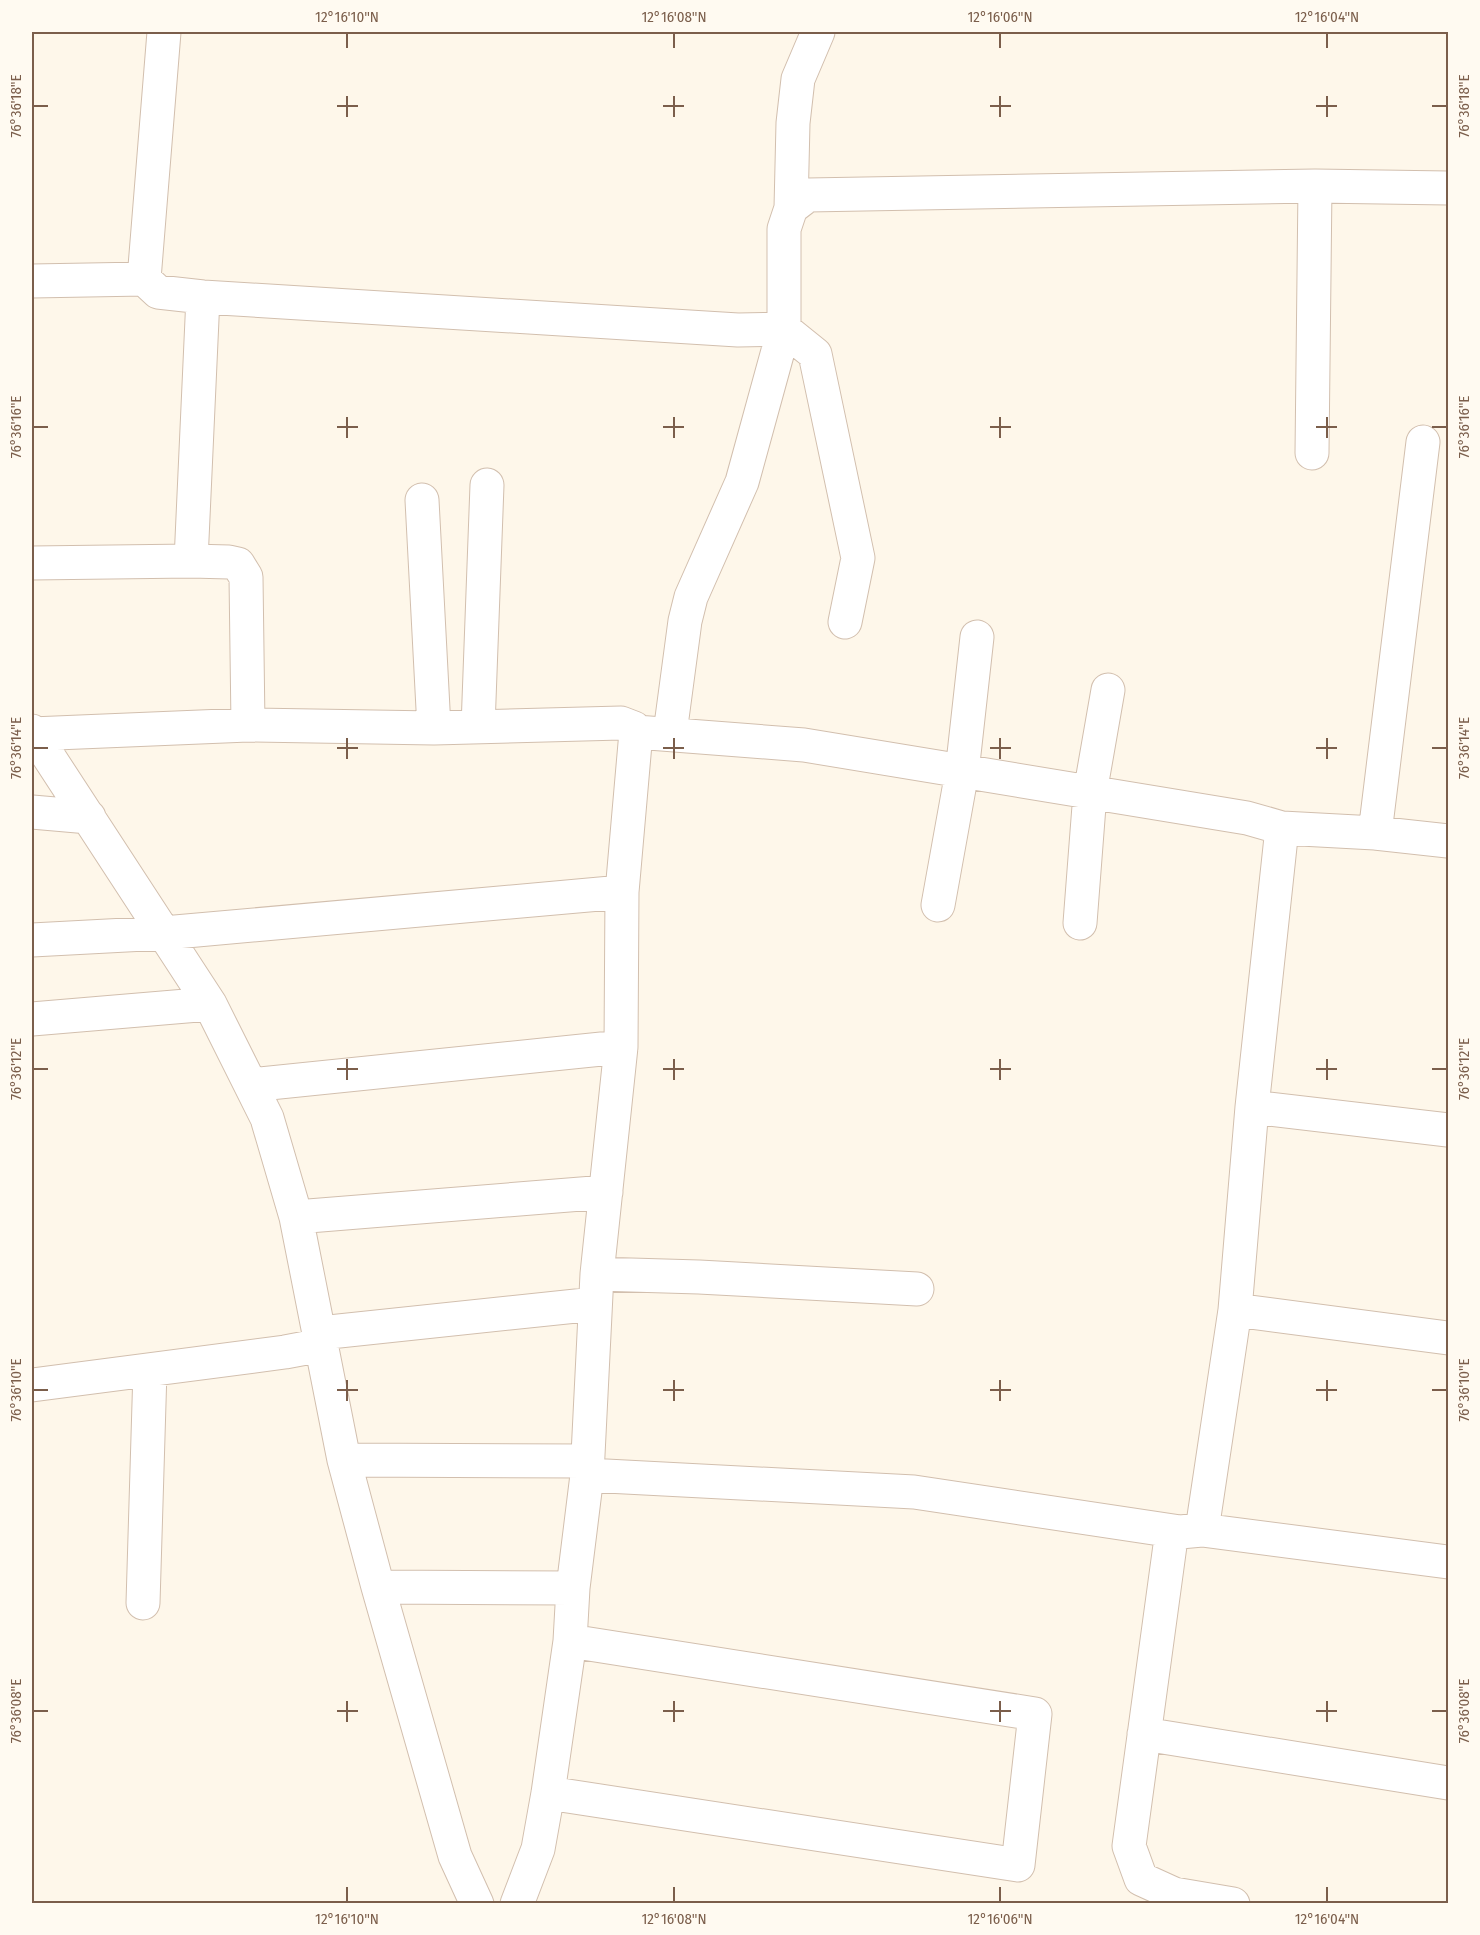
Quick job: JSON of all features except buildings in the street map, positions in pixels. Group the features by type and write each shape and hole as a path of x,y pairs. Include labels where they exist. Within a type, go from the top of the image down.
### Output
{"street":[{"path":"144,279 164,32"},
{"path":"670,733 685,621 691,597 742,482 784,329 784,229 791,208 793,123 798,80 818,32"},
{"path":"791,208 808,195 1315,186 1449,188"},
{"path":"1312,453 1315,186"},
{"path":"32,281 144,279 158,292 203,297 738,330 784,329 815,354 858,558 845,622"},
{"path":"191,561 203,297"},
{"path":"1375,833 1423,442"},
{"path":"478,727 487,485"},
{"path":"422,500 434,728"},
{"path":"32,562 191,561 238,564 246,577 248,725"},
{"path":"938,905 962,772 977,636"},
{"path":"1080,923 1090,792 1108,690"},
{"path":"32,733 248,725 434,728 621,723 634,728 636,732 622,892 621,1047 596,1289 587,1468 573,1588 570,1641 538,1849 517,1904"},
{"path":"636,732 804,745 1246,818 1282,828 1375,833 1449,841"},
{"path":"32,733 210,1004 267,1118 296,1217 344,1460 454,1856 477,1904"},
{"path":"32,812 89,817"},
{"path":"1191,1531 1235,1310 1252,1107 1282,828"},
{"path":"32,940 164,933 622,892"},
{"path":"32,1019 210,1004"},
{"path":"251,1085 621,1047"},
{"path":"1252,1107 1449,1130"},
{"path":"296,1217 606,1192"},
{"path":"32,1385 150,1370 596,1289 699,1277 918,1289"},
{"path":"1235,1310 1449,1338"},
{"path":"143,1603 150,1370"},
{"path":"344,1460 587,1468 914,1492 1191,1531 1449,1562"},
{"path":"1191,1531 1171,1538 1129,1846 1141,1879 1174,1894 1233,1904"},
{"path":"378,1587 573,1588"},
{"path":"548,1793 1018,1865 1035,1714 570,1641"},
{"path":"1144,1734 1449,1783"}]}
